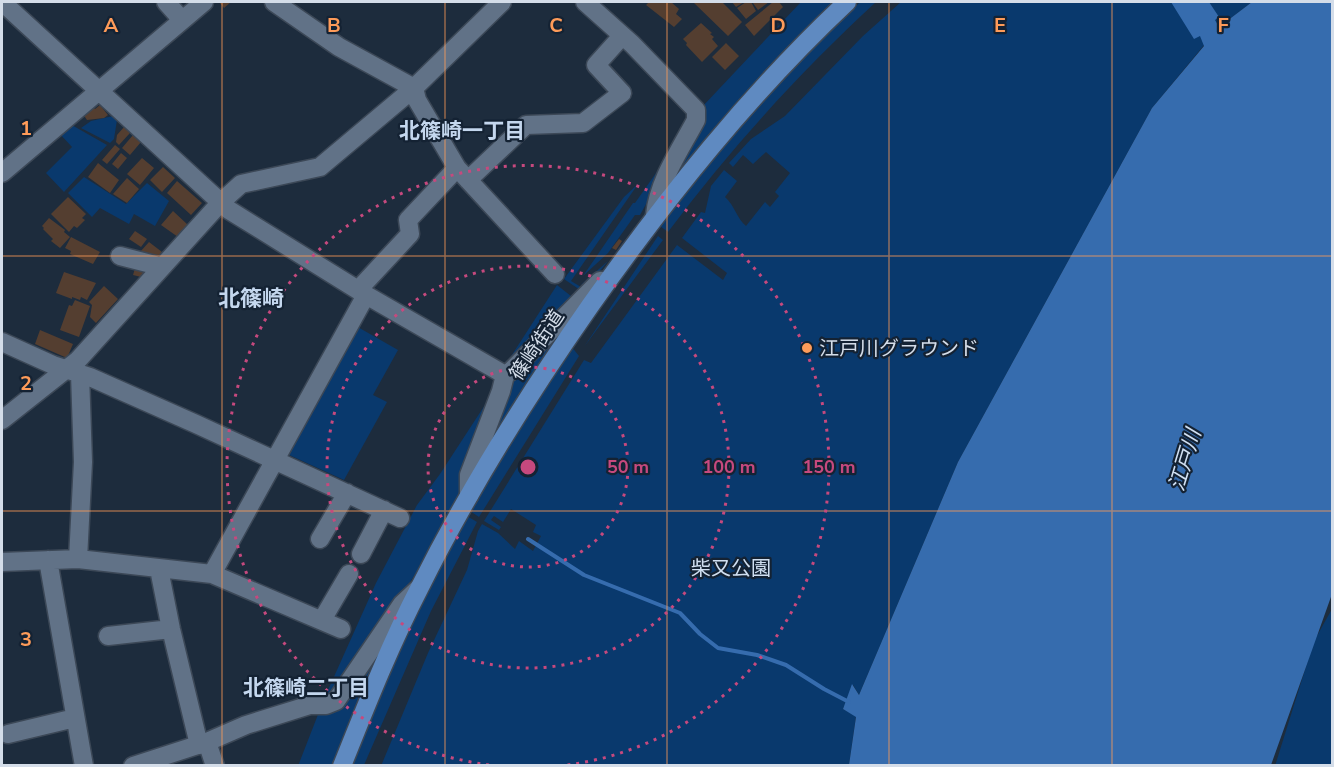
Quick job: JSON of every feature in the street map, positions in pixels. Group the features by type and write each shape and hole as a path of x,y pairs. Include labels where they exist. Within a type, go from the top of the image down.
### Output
{"main road":[{"name":"篠崎街道","path":"342,765 419,588 492,456 550,365 608,280 684,178 772,77 848,2"}],"street":[{"path":"2,2 229,210 362,292 505,375"},
{"path":"166,2 182,20"},
{"path":"2,172 204,2"},
{"path":"274,2 339,47 414,88 417,100 463,174 555,274"},
{"path":"78,559 82,462 73,372 78,360 221,202 242,184 320,167 414,88 502,2"},
{"path":"585,2 632,44 696,110 696,120 661,188 655,215"},
{"path":"212,574 362,292 410,234 408,220 526,125 583,123 622,93 596,65 622,36"},
{"path":"120,256 161,268"},
{"path":"469,496 469,475 505,375 600,281 608,280"},
{"path":"2,342 196,424 392,514 361,554"},
{"path":"2,420 73,372"},
{"path":"320,539 348,493"},
{"path":"2,562 78,559 212,574 342,629"},
{"path":"48,560 84,765"},
{"path":"159,569 171,629 203,743 215,765"},
{"path":"322,620 349,574"},
{"path":"133,765 203,743 246,725 310,705 326,705 336,701 395,614 419,588"},
{"path":"108,636 171,629"},
{"path":"8,734 75,718"}],"green space":[{"path":"801,2 837,2 662,194 702,107"},
{"path":"860,2 876,2 767,112 668,232 660,226 671,213 668,210 757,105"},
{"name":"柴又公園","path":"901,2 1252,2 1219,27 1152,108 958,462 859,695 853,685 843,709 856,716 849,765 381,766 428,653 467,570 482,524 498,533 515,549 519,541 533,551 541,536 533,532 536,525 511,509 503,522 494,516 491,520 501,527 499,530 484,521 584,360 591,363 677,245 723,280 727,273 682,238 701,212 705,213 711,186 724,170 737,181 725,197 746,226 765,202 770,207 779,196 775,192 790,173 766,152 753,164 743,155 733,167 729,163 751,139 785,116 863,36"},
{"path":"113,116 117,120 114,139 110,143 81,128 91,121"},
{"path":"70,124 107,145 64,192 46,173 72,147 59,133"},
{"path":"689,126 640,215 635,215 608,253 583,276 633,203"},
{"path":"84,177 126,204 147,183 169,201 155,226 134,214 129,224 100,208 92,217 68,193"},
{"path":"638,184 571,281 581,287 608,261 583,292 564,279 624,197"},
{"path":"658,236 663,240 584,347"},
{"path":"557,285 576,300 508,361"},
{"path":"580,308 474,475 513,377"},
{"path":"356,326 398,350 373,395 387,402 344,480 287,454"},
{"path":"571,346 579,356 479,517 470,511"},
{"path":"496,388 456,503 433,548 333,696 324,699 376,583 417,505"},
{"path":"467,516 477,522 431,611 364,765 351,766 419,607"},
{"path":"1332,609 1332,765 1275,766 1314,641"},
{"path":"394,624 335,765 298,766 319,712"}],"water":[{"name":"江戸川","path":"1171,2 1209,2 1219,17 1215,20 1219,27 1252,2 1332,2 1332,594 1271,765 849,765 856,717 843,709 852,684 859,695 958,462 1152,108 1204,46 1200,36 1194,39"}],"building":[{"path":"219,2 231,2 224,8"},
{"path":"649,2 671,2 679,9 676,14 682,19 674,27 646,5"},
{"path":"693,2 722,2 742,22 728,36"},
{"path":"732,2 744,2 736,7"},
{"path":"746,2 751,2 756,11 746,19 737,8"},
{"path":"769,2 758,10 753,3"},
{"path":"773,2 779,2 783,7 754,36 745,25"},
{"path":"701,23 712,33 710,34 714,37 712,39 718,46 702,62 683,39"},
{"path":"726,43 739,56 725,70 712,57"},
{"path":"100,105 108,115 104,118 87,120 83,114 92,106 95,109"},
{"path":"124,127 130,133 119,145 116,142 117,135"},
{"path":"133,135 141,142 130,155 122,148"},
{"path":"115,145 120,149 107,164 102,160"},
{"path":"121,153 127,158 118,169 112,164"},
{"path":"142,158 154,168 140,185 127,174"},
{"path":"98,163 119,180 110,193 88,177"},
{"path":"163,167 175,178 162,192 150,180"},
{"path":"127,178 139,189 127,203 113,194"},
{"path":"177,181 202,203 191,215 167,193"},
{"path":"68,197 86,214 82,218 85,220 69,232 51,214"},
{"path":"173,211 188,225 178,237 161,225"},
{"path":"49,218 65,230 64,232 70,237 60,248 51,241 53,239 43,229 42,226"},
{"path":"135,231 147,239 141,247 129,239"},
{"path":"71,237 100,252 93,264 70,254 71,251 65,248"},
{"path":"619,239 622,241 616,250 612,248"},
{"path":"149,242 162,252 156,259 151,254 147,258 140,252"},
{"path":"136,265 149,269 141,277 133,275"},
{"path":"64,272 96,283 87,300 81,297 80,300 72,297 72,299 56,293"},
{"path":"104,286 118,299 96,323 90,317 92,305 89,302"},
{"path":"75,300 90,306 79,337 60,330 69,305 72,306"},
{"path":"40,330 73,344 67,358 35,344"}],"waterway":[{"path":"528,539 584,575 680,613 700,634 718,648 757,655 786,665 849,702"}],"place":[{"name":"江戸川グラウンド","path":"807,348"}],"district":[{"name":"北篠崎一丁目","path":"462,131"},
{"name":"北篠崎","path":"251,299"},
{"name":"北篠崎二丁目","path":"306,688"}]}
